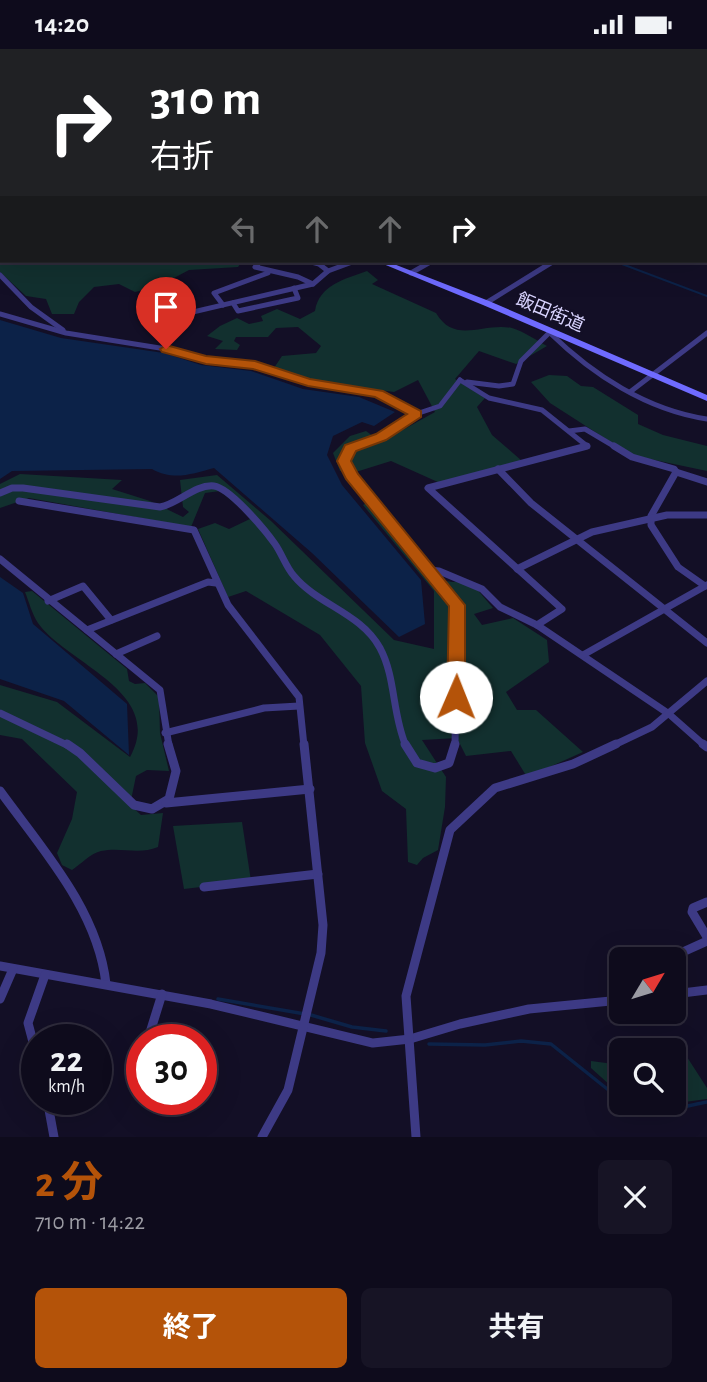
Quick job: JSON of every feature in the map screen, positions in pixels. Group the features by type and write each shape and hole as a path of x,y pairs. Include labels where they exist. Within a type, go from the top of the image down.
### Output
{"main road":[{"name":"飯田街道","path":"385,263 486,303 707,398"}],"street":[{"path":"259,263 255,267 268,273"},
{"path":"316,263 328,271"},
{"path":"166,349 163,319 313,284 328,271 350,263"},
{"path":"411,273 428,263"},
{"path":"486,303 551,263"},
{"path":"223,305 214,293 268,273 287,273 313,284"},
{"path":"0,275 31,307 66,333"},
{"path":"0,286 10,285"},
{"path":"233,303 238,311 298,298 294,288"},
{"path":"0,314 66,333 166,349 206,360 255,365 308,382 379,394 416,414"},
{"path":"460,380 510,386 522,360 534,344 551,332 598,372 630,392 670,411 707,419"},
{"path":"630,392 707,333"},
{"path":"0,493 19,487 160,507 178,503 202,486 216,486 226,490 275,544 293,575 303,585 372,636 380,648 386,667 394,715 403,739 417,763 435,768 449,763 455,751 457,605 351,476 344,461 350,448 381,437 416,414 440,406 460,380"},
{"path":"460,380 489,398 539,409 587,446 428,488 562,609 537,625"},
{"path":"569,431 585,429 632,457 659,463 707,482"},
{"path":"498,469 531,503 707,643"},
{"path":"650,519 677,472"},
{"path":"19,501 189,527 195,531 228,605 299,697 323,925 321,953 288,1090 262,1137"},
{"path":"517,569 592,532 680,514 707,515"},
{"path":"583,655 706,586 678,566 650,519"},
{"path":"0,559 160,690 164,704 165,733 176,771 166,803"},
{"path":"429,571 439,571 482,589 500,607 537,625 670,714 707,747"},
{"path":"87,630 208,582 216,583"},
{"path":"48,601 83,586 111,620"},
{"path":"116,654 158,636"},
{"path":"416,1137 407,988 450,830 495,788 573,764 597,750 652,727 707,681"},
{"path":"165,733 264,708 299,705"},
{"path":"0,713 67,744 134,805 152,809 166,803 310,789"},
{"path":"0,791 82,910 98,941 107,967 106,984"},
{"path":"204,887 318,874"},
{"path":"686,950 707,939 692,912 694,908 707,902"},
{"path":"0,966 162,994 304,1024 373,1043 410,1039 460,1024 529,1009 609,1001"},
{"path":"0,999 13,969"},
{"path":"28,1024 45,975"},
{"path":"686,993 707,990"},
{"path":"153,1024 162,994"},
{"path":"50,1115 54,1137"}],"green space":[{"path":"0,263 241,263 238,267 189,270 157,287 135,292 119,284 94,287 79,302 74,314 52,314 46,299 26,296 0,272"},
{"path":"367,271 378,280 372,284 436,313 452,328 512,328 547,346 516,364 479,351 455,379 485,398 477,407 492,435 522,461 440,483 391,461 359,471 340,471 333,453 350,436 366,431 381,442 435,412 418,380 394,392 310,381 274,368 282,356 316,353 321,346 298,327 276,328 268,337 236,337 234,341 240,345 237,350 215,349 223,341 207,336 237,318 249,324 263,321 261,316 277,309 300,319 315,311 317,302 327,289"},
{"path":"549,375 567,376 581,386 593,387 638,415 638,424 663,435 707,446 707,471 631,455 550,403 531,382"},
{"path":"20,474 122,480 112,489 150,501 183,517 189,512 183,507 180,480 217,475 271,521 394,640 434,649 434,591 363,505 368,502 432,578 452,582 470,581 493,608 474,614 482,625 513,618 547,640 549,662 506,692 517,710 536,710 583,752 527,777 511,751 466,756 457,738 422,740 446,777 445,807 438,850 423,858 417,865 408,862 406,809 382,791 365,743 361,686 320,635 246,591 228,597 198,529 215,523 229,529 252,518 220,491 205,493 191,527 29,498 0,508 0,484"},
{"path":"32,591 127,669 129,681 135,684 145,683 159,697 160,733 169,771 147,770 136,776 130,805 141,815 163,813 158,847 97,852 72,870 62,865 57,853 72,819 77,792 22,739 0,735 0,685 57,702 130,757 138,734 135,714 124,697 108,681 52,638 38,623 25,592"},
{"path":"242,822 251,881 184,889 173,826"},
{"path":"686,1057 707,1088 707,1099 686,1102"},
{"path":"591,1061 609,1063 609,1084 591,1068"}],"water":[{"path":"0,320 61,338 164,353 201,365 251,371 303,389 359,397 395,412 374,426 362,422 333,436 327,455 342,485 421,580 425,624 399,637 312,553 214,468 175,476 152,469 12,471 0,479"},
{"path":"0,577 23,593 33,624 127,704 129,755 64,701 0,679"}],"waterway":[{"path":"619,263 707,296"},
{"path":"218,999 311,1015 352,1027 386,1031"},
{"path":"429,1044 485,1045 521,1041 551,1044 609,1090"},
{"path":"686,1106 707,1102"}],"route":[{"path":"166,349 206,360 255,365 308,382 379,394 416,414 381,437 350,448 344,461 351,476 457,605 456,697"}]}
